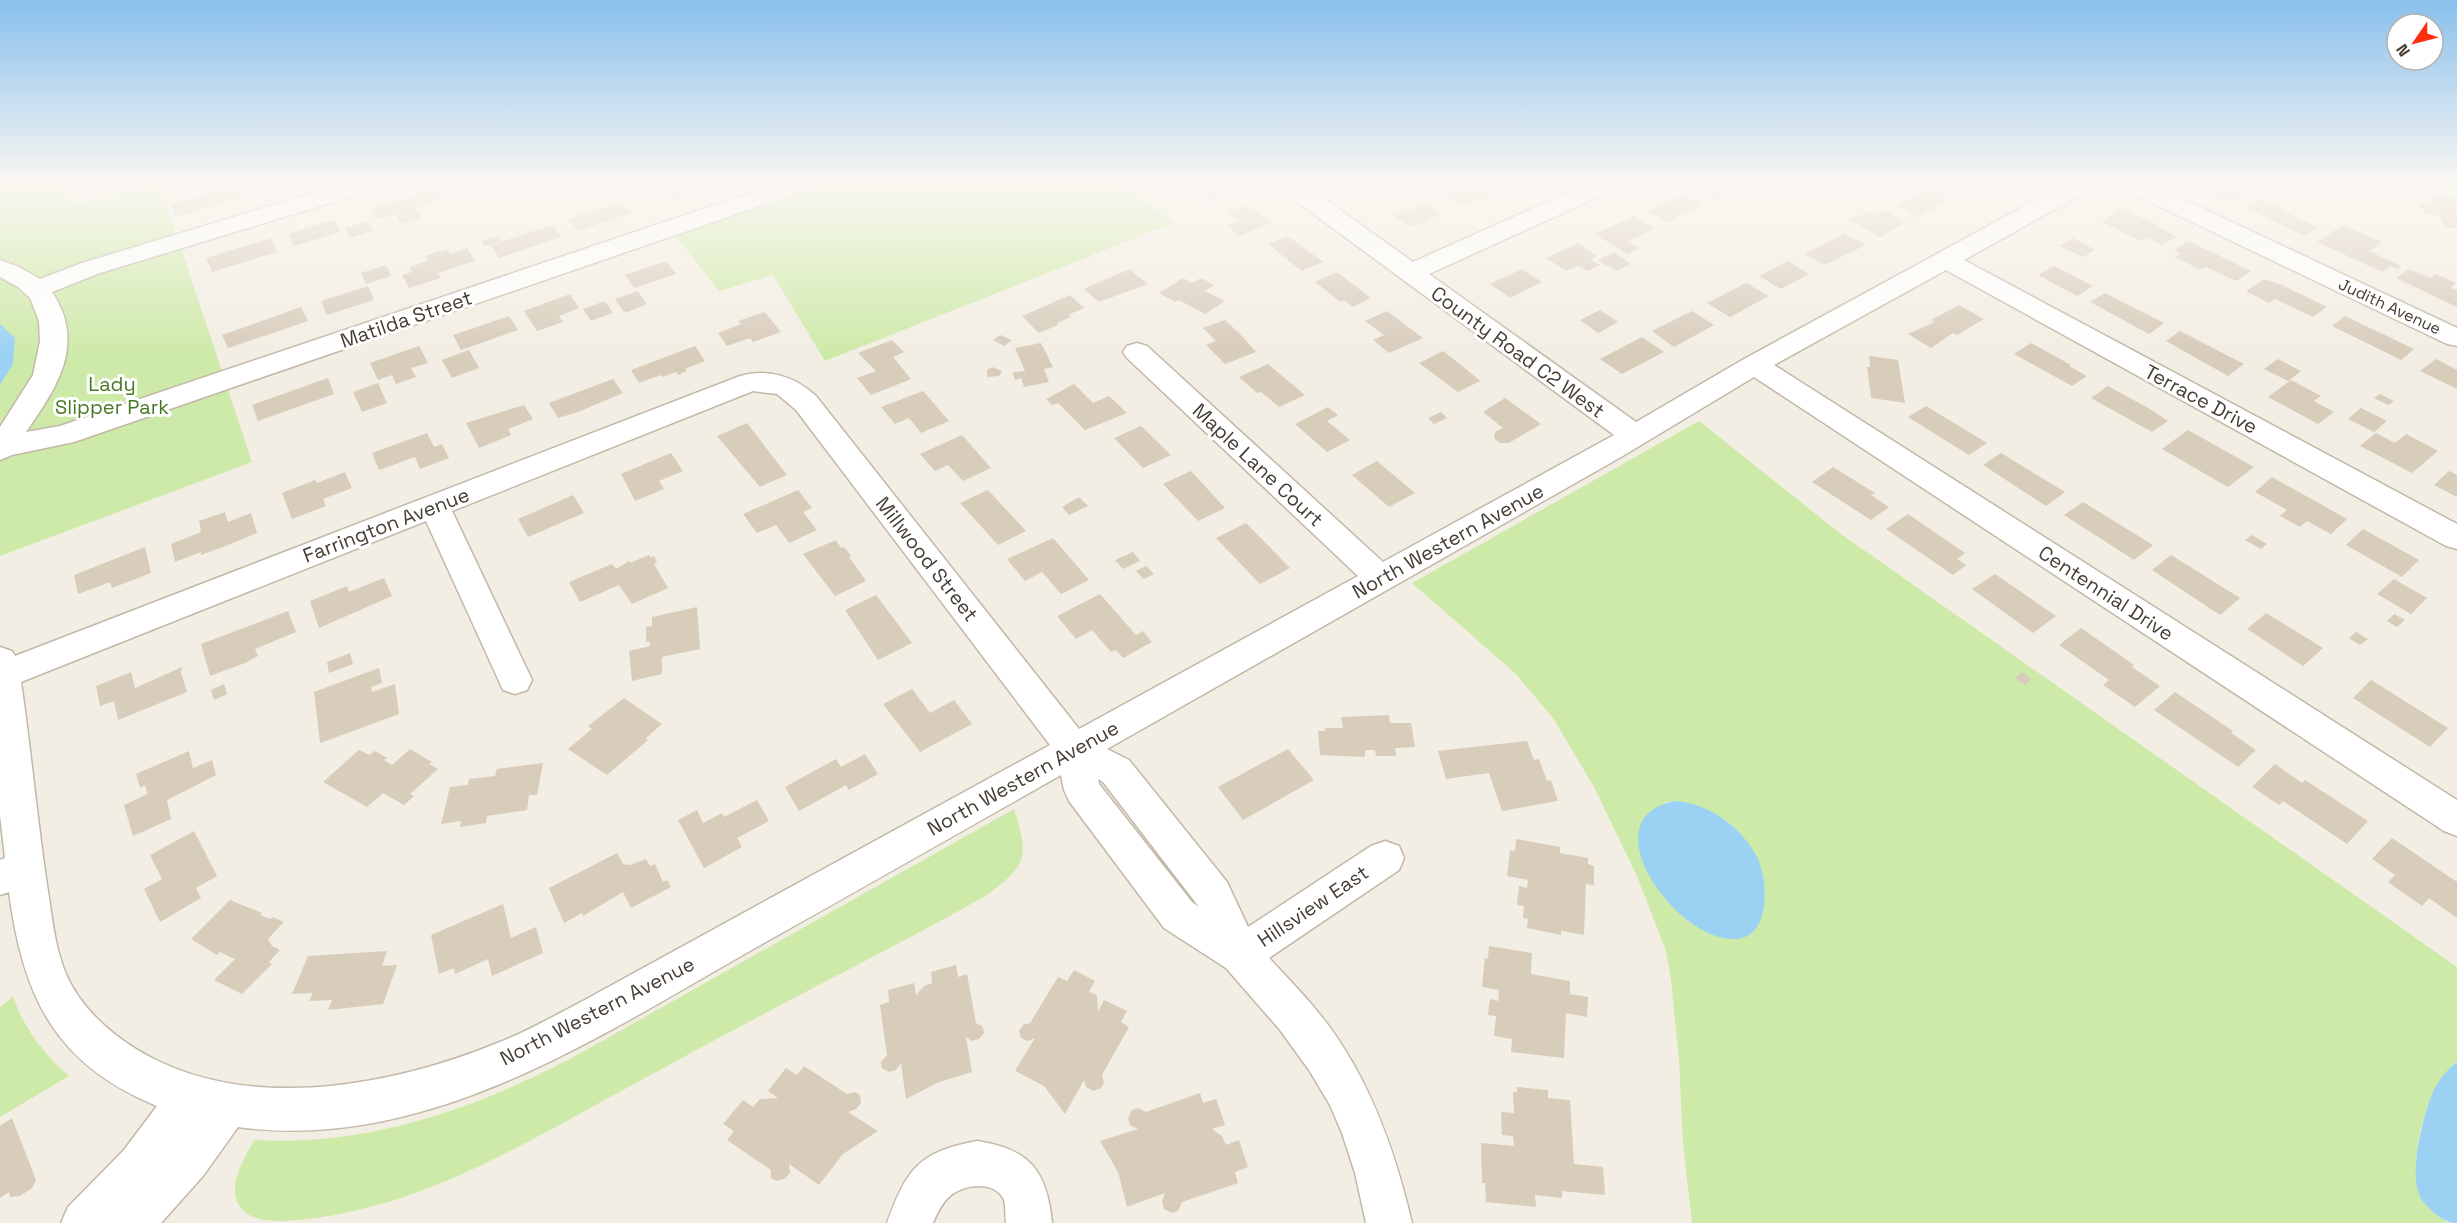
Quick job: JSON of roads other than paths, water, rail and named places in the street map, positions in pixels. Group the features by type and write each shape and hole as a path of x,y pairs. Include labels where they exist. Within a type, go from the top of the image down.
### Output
{"street":[{"path":"39,288 91,268 187,239"},
{"name":"Matilda Street","path":"1,448 64,435 639,239"},
{"name":"County Road C2 West","path":"1363,239 1635,436"},
{"path":"1410,273 1485,239"},
{"name":"North Western Avenue","path":"1,668 13,872 45,973 68,1015 90,1041 116,1062 143,1078 208,1101 301,1108 382,1099 445,1082 504,1061 606,1010 1635,436 1754,365 1982,239"},
{"name":"Judith Avenue","path":"2248,239 2457,338"},
{"name":"Terrace Drive","path":"1944,260 2457,538"},
{"path":"0,268 39,288 50,311 56,342 47,376 31,405 1,448"},
{"name":"Maple Lane Court","path":"1137,352 1380,578"},
{"name":"Centennial Drive","path":"1754,365 2457,820"},
{"name":"Farrington Avenue","path":"1,668 434,506 750,382 771,382"},
{"name":"Millwood Street","path":"771,382 792,388 806,403 1074,749"},
{"path":"434,506 515,680"},
{"path":"1074,749 1082,790 1178,915 1240,955 1306,1028 1335,1072 1354,1110 1370,1150 1389,1223"},
{"name":"Hillsview East","path":"1240,955 1385,858"},
{"path":"84,1223 208,1101"},
{"path":"130,1223 187,1160 208,1101"},
{"path":"910,1223 916,1203 932,1180 955,1166 981,1162 1005,1170 1016,1178 1028,1202 1029,1223"}],"water":[{"path":"0,324 15,338 13,364 0,385"},
{"path":"1674,801 1699,806 1722,818 1742,836 1757,857 1765,892 1764,905 1762,918 1748,936 1737,939 1714,935 1690,922 1669,902 1651,879 1640,854 1639,831 1649,812"},
{"path":"2457,1062 2457,1223 2441,1218 2423,1201 2416,1183 2416,1170 2419,1139 2431,1096 2440,1079"}],"park label":[{"name":"Lady Slipper Park","path":"112,396"}]}
